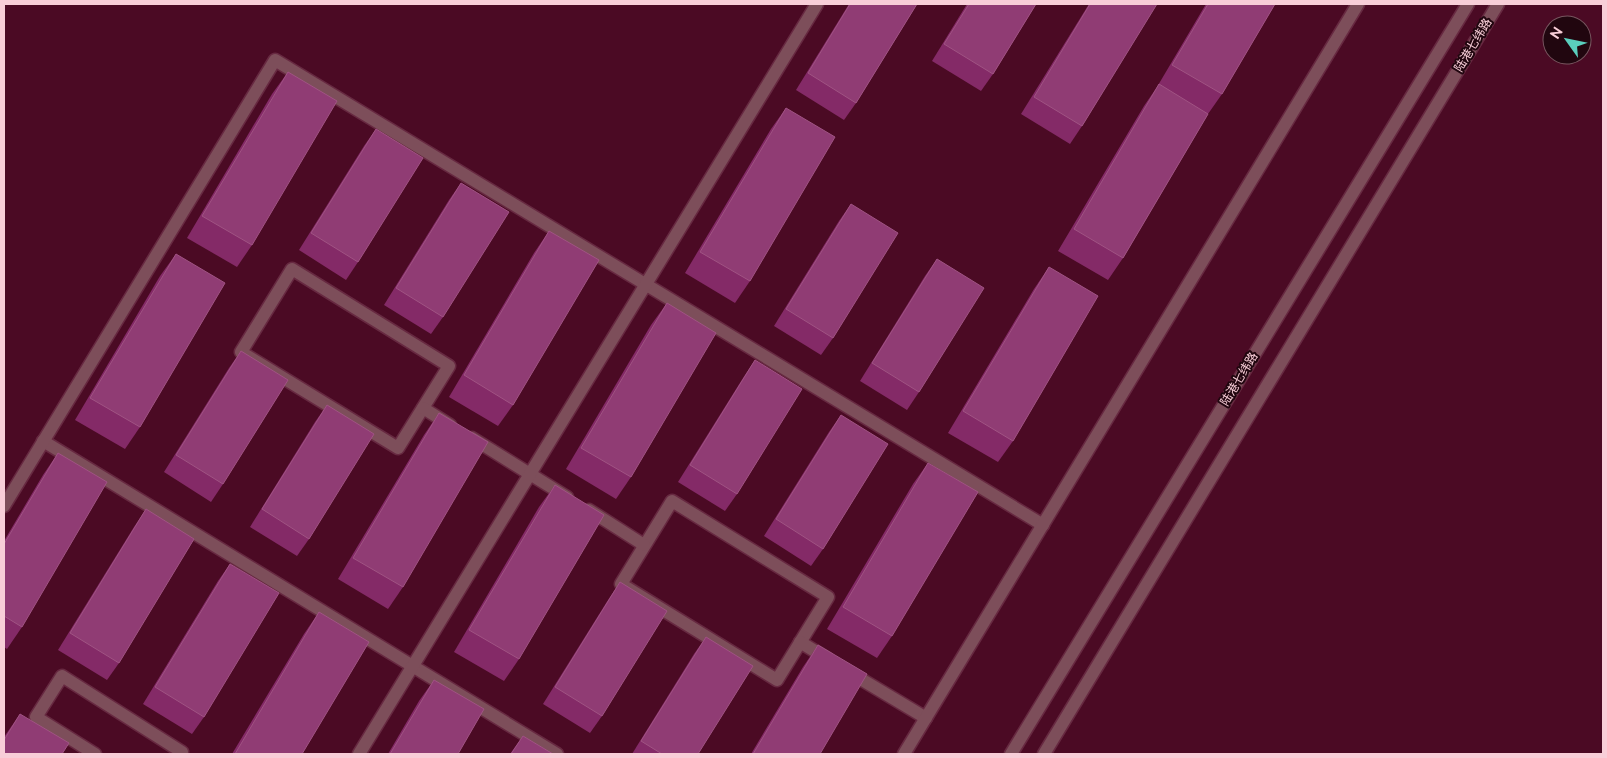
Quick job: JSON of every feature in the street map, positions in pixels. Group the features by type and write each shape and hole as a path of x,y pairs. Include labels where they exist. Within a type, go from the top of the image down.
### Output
{"street":[{"path":"358,754 817,4"},
{"path":"904,754 1358,4"},
{"name":"陆港七纬路","path":"1010,754 1468,4"},
{"name":"陆港七纬路","path":"1044,754 1498,4"},
{"path":"4,506 275,60 1043,525"},
{"path":"292,269 449,366 422,408 398,448 242,352 292,269"},
{"path":"422,408 644,545"},
{"path":"43,441 557,754"},
{"path":"672,501 828,597 777,680 621,584 644,545 672,501"},
{"path":"800,642 926,718"},
{"path":"95,754 36,717 62,676 182,752 180,754"}],"building":[{"path":"850,4 917,4 856,103 808,73"},
{"path":"969,4 1036,4 993,74 944,44"},
{"path":"1090,4 1157,4 1082,126 1034,97"},
{"path":"1208,4 1275,4 1222,94 1172,65"},
{"path":"288,72 337,101 252,245 202,216"},
{"path":"1159,84 1208,114 1123,258 1074,229"},
{"path":"786,108 835,137 750,281 700,252"},
{"path":"376,129 423,158 358,262 311,233"},
{"path":"461,183 509,212 443,317 396,288"},
{"path":"851,204 898,233 833,338 786,309"},
{"path":"549,231 599,260 513,405 464,375"},
{"path":"176,254 225,283 140,427 90,398"},
{"path":"937,259 984,288 919,392 872,363"},
{"path":"1049,267 1098,296 1013,441 963,411"},
{"path":"667,303 716,333 631,477 581,448"},
{"path":"241,351 288,380 223,484 176,455"},
{"path":"755,360 802,389 737,494 690,465"},
{"path":"327,405 374,434 309,539 262,509"},
{"path":"439,413 488,442 403,587 353,558"},
{"path":"841,415 888,444 823,549 776,519"},
{"path":"58,453 107,482 22,627 4,616 4,544"},
{"path":"928,463 978,492 892,636 843,607"},
{"path":"555,485 604,515 519,659 469,630"},
{"path":"146,509 194,539 119,663 70,633"},
{"path":"230,564 279,593 204,717 155,687"},
{"path":"620,582 667,611 602,716 555,687"},
{"path":"319,612 369,642 302,754 235,754"},
{"path":"706,637 753,666 698,754 662,754 641,741"},
{"path":"818,645 867,674 820,754 753,754"},
{"path":"434,680 484,709 458,754 390,754"},
{"path":"20,714 69,743 62,754 4,754 4,740"},
{"path":"523,736 553,754 511,754"}]}
